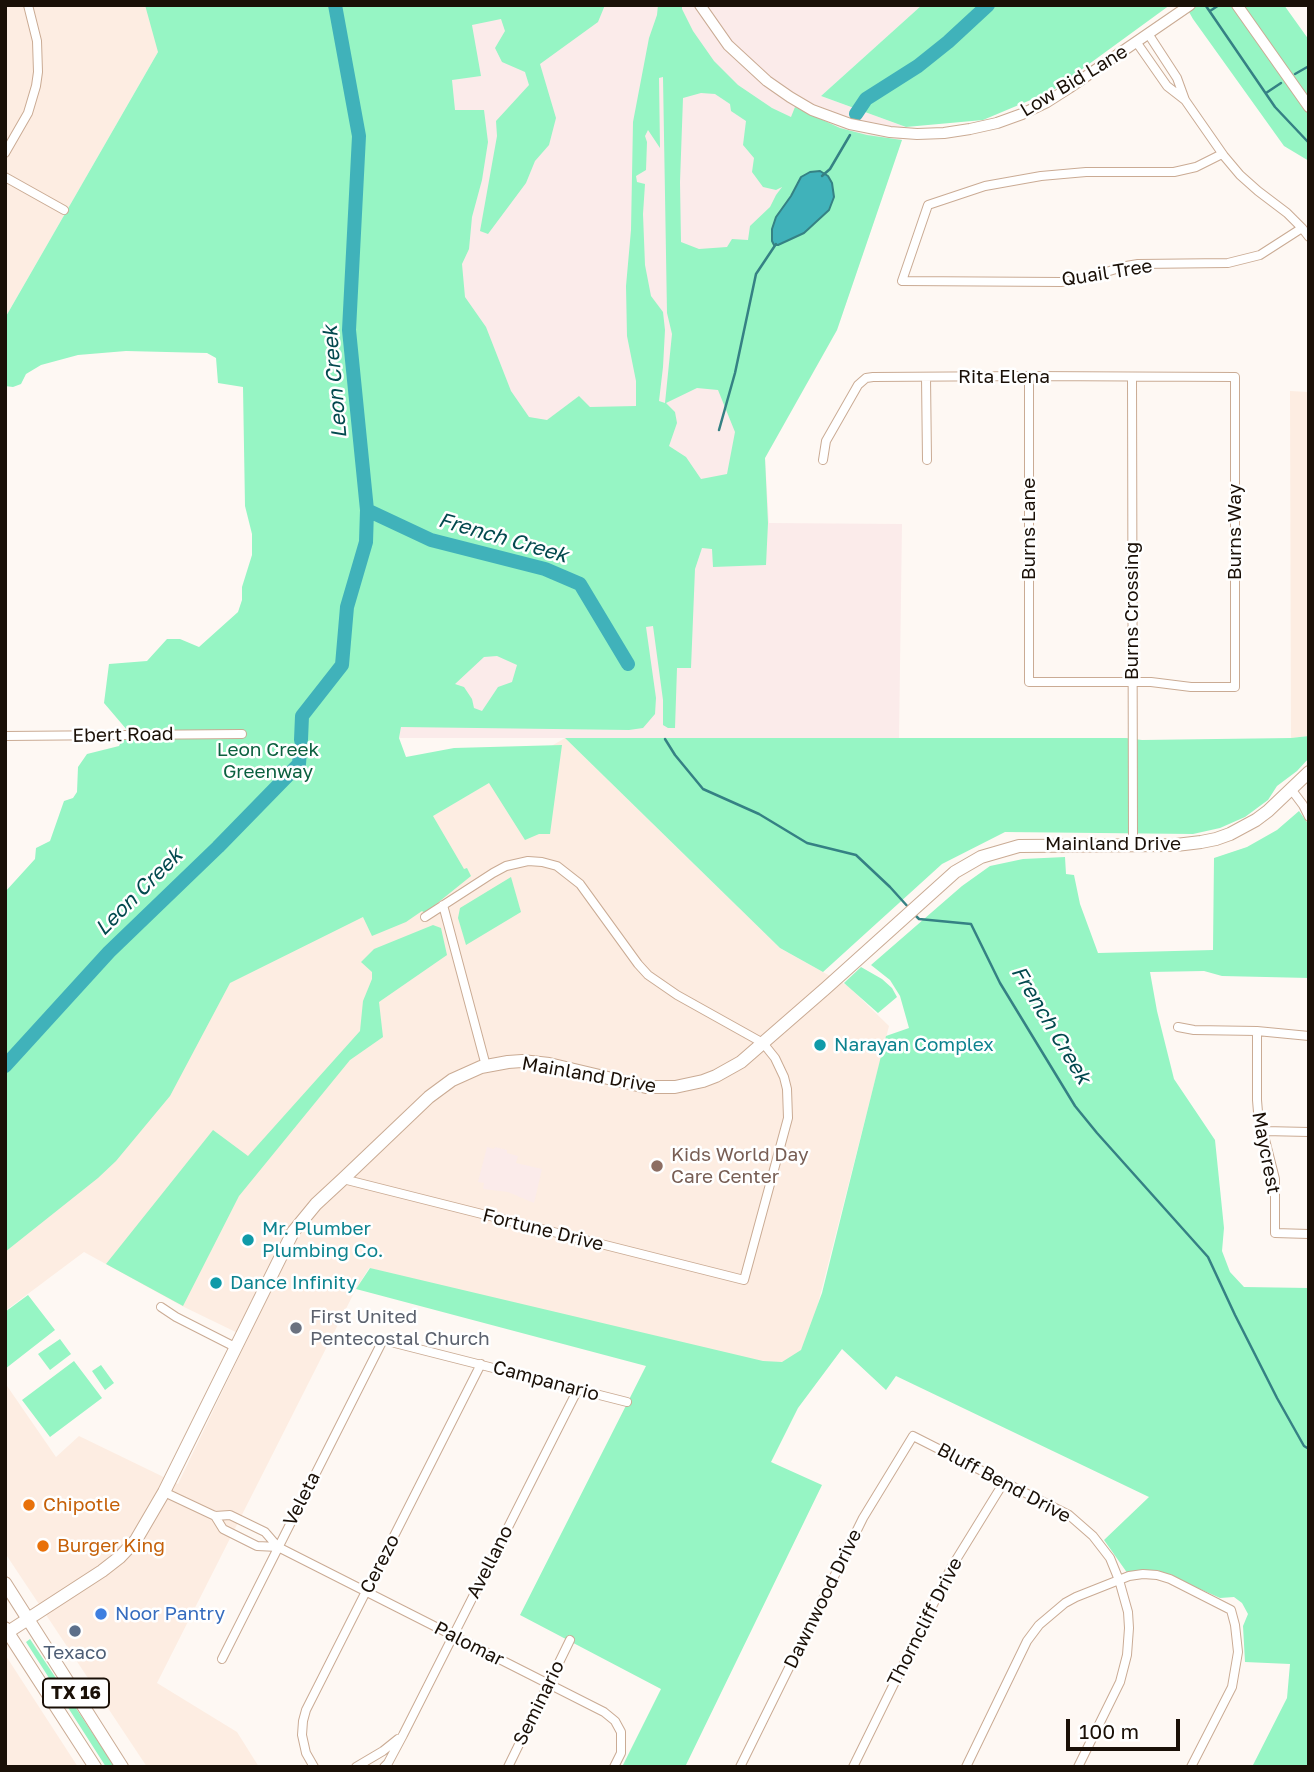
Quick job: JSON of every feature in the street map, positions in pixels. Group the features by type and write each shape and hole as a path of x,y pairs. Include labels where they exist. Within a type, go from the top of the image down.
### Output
{"main road":[{"name":"Mainland Drive","path":"6,1632 88,1581 120,1557 136,1540 164,1492 293,1233 316,1204 440,1088 465,1073 508,1062 536,1062 646,1087 675,1087 703,1081 740,1062 968,863 1008,848 1038,845 1186,844 1216,839 1256,820 1291,789 1307,780"},
{"name":"TX 16","path":"5,1583 122,1767"},
{"name":"TX 16","path":"6,1632 95,1767"}],"street":[{"path":"5,153 28,113 36,86 37,41 28,5"},
{"name":"Low Bid Lane","path":"700,5 728,45 757,73 790,97 837,120 890,132 917,134 970,130 1009,118 1046,102 1191,5"},
{"path":"1237,5 1309,107"},
{"path":"1149,35 1177,78 1185,100 1222,154 1240,175 1287,213 1309,237"},
{"path":"1137,43 1167,86 1185,100"},
{"name":"Quail Tree","path":"1222,154 1196,167 1174,172 1086,172 1041,176 985,186 928,205 902,281 1061,282 1138,264 1228,263 1260,255 1302,228"},
{"path":"5,177 64,210"},
{"name":"Burns Lane","path":"1029,376 1029,682 1133,682"},
{"name":"Rita Elena","path":"823,460 826,441 858,385 873,377 1235,377"},
{"path":"926,377 927,460"},
{"name":"Burns Crossing","path":"1132,377 1133,845"},
{"name":"Burns Way","path":"1133,682 1191,687 1235,687 1235,377"},
{"name":"Ebert Road","path":"5,736 242,734"},
{"path":"1291,789 1309,817"},
{"path":"425,917 506,866 542,862 557,866 580,884 638,964 654,979 677,995 763,1043"},
{"path":"443,905 486,1066"},
{"path":"1178,1027 1309,1036"},
{"name":"Maycrest","path":"1257,1031 1258,1112 1275,1179 1275,1233 1309,1234"},
{"name":"Fortune Drive","path":"343,1179 744,1280 788,1118 784,1077 775,1058 763,1043"},
{"path":"1264,1131 1309,1132"},
{"path":"161,1307 236,1347"},
{"name":"Campanario","path":"383,1340 628,1402"},
{"name":"Veleta","path":"222,1659 383,1340"},
{"name":"Cerezo","path":"314,1767 306,1753 302,1735 303,1721 314,1693 481,1364"},
{"name":"Avellano","path":"384,1767 403,1735 578,1390"},
{"name":"Bluff Bend Drive","path":"913,1436 1069,1515 1084,1526 1110,1558 1128,1612 1127,1655 1120,1682 1079,1767"},
{"name":"Dawnwood Drive","path":"740,1767 863,1518 913,1436"},
{"name":"Thorncliff Drive","path":"853,1767 951,1568 1003,1482"},
{"name":"Palomar","path":"164,1492 215,1516 230,1515 265,1532 278,1547 604,1713 615,1721 621,1732 621,1752 614,1767"},
{"name":"Palomar","path":"215,1516 223,1529 257,1546 278,1547"},
{"path":"247,1541 254,1527"},
{"path":"966,1767 1027,1641 1039,1625 1065,1603 1129,1576 1143,1574 1164,1577 1231,1610 1238,1651 1236,1675 1191,1767"},
{"name":"Seminario","path":"508,1767 570,1640"},
{"name":"Avellano","path":"356,1767 383,1752 403,1735"}],"shaded area":[{"path":"5,5 172,5 158,52 5,318"},
{"path":"449,5 922,5 821,96 906,127 837,330 765,458 769,523 902,524 899,738 399,738 430,551"},
{"path":"1290,391 1309,392 1309,736 1291,738"},
{"path":"565,738 780,948 848,986 889,1026 799,1378 369,1268 157,1683 237,1732 259,1767 147,1767 5,1553 5,1383 56,1457 79,1436 178,1484 248,1338 182,1306 84,1252 5,1311 5,1251 230,945 327,878"},
{"path":"487,1147 507,1150 507,1153 518,1156 516,1163 542,1169 534,1203 508,1192 483,1189 484,1183 478,1182"},
{"path":"6,1656 78,1767 5,1767"}],"green space":[{"name":"Leon Creek Greenway","path":"145,5 605,5 598,22 540,64 556,118 549,145 535,161 526,183 488,234 480,231 497,136 496,121 529,85 525,72 502,62 495,48 505,31 501,19 472,25 481,76 452,80 455,110 484,110 488,142 472,217 469,249 462,264 465,297 486,327 511,391 529,417 547,420 579,396 590,407 636,406 636,381 627,336 626,286 631,230 633,122 658,5 682,5 693,31 714,61 738,85 772,108 791,117 795,107 840,128 902,140 837,330 765,458 768,523 766,565 713,567 712,549 702,548 695,569 691,668 677,668 675,728 663,725 663,700 653,626 646,627 656,698 655,714 643,728 401,727 399,738 406,757 454,748 562,745 550,834 539,834 525,840 489,783 433,816 464,869 467,868 471,876 425,913 422,911 406,922 372,936 363,917 230,983 170,1096 116,1161 5,1252 5,892 35,859 36,848 50,841 64,801 73,798 77,792 78,767 87,754 119,746 127,730 104,703 109,664 147,661 167,639 180,639 199,647 238,612 252,555 252,534 245,506 243,387 218,383 216,358 207,353 126,351 78,355 41,365 26,374 21,384 5,386 5,318 158,52","holes":["663,77 667,313 672,334 665,403 659,401 665,330 663,312 651,296 645,265 645,184 637,182 636,176 646,170 645,136 648,130 660,148 659,78","701,93 715,94 730,104 731,111 746,121 743,145 754,158 752,172 763,187 776,190 782,187 770,207 750,226 748,240 732,239 727,247 699,249 681,242 683,98","697,388 718,390 735,432 727,474 701,479 686,457 669,446 677,423 675,412 666,403","497,656 517,665 512,682 498,687 482,711 474,708 464,687 455,684 484,657"]},
{"path":"922,5 1170,5 1052,91 983,120 906,127 821,96"},
{"path":"1185,5 1284,5 1309,40 1309,161 1284,146"},
{"path":"1309,736 1309,758 1297,771 1277,786 1268,800 1245,817 1220,828 1193,834 1005,832 942,864 823,972 780,948 565,738 1142,740"},
{"path":"1299,811 1309,825 1309,978 1222,976 1204,971 1150,972 1174,1079 1215,1140 1224,1228 1222,1251 1230,1272 1244,1287 1309,1288 1309,1767 1252,1767 1287,1698 1290,1664 1245,1662 1243,1626 1248,1614 1242,1603 1234,1597 1220,1598 1157,1570 1128,1574 1104,1540 1149,1497 896,1376 886,1390 842,1349 798,1408 771,1462 822,1485 685,1767 622,1767 661,1689 520,1615 646,1366 356,1289 370,1268 763,1361 782,1362 801,1350 822,1293 886,1036 909,1028 900,996 890,980 871,965 962,886 990,866 1023,859 1065,857 1066,874 1074,875 1080,904 1098,953 1213,950 1214,858 1247,847 1277,830"},
{"path":"511,877 521,912 466,945 458,918 460,908"},
{"path":"433,925 441,928 447,955 379,1002 383,1037 350,1060 239,1196 183,1306 106,1264 213,1130 248,1156 360,1031 363,1001 372,979 372,972 361,962 374,949"},
{"path":"861,967 882,979 897,997 878,1013 844,983"},
{"path":"28,1295 55,1330 5,1369 5,1312"},
{"path":"60,1339 71,1354 50,1370 38,1354"},
{"path":"74,1361 102,1398 50,1437 22,1400"},
{"path":"101,1365 114,1383 105,1390 92,1371"},
{"path":"30,1639 115,1767 106,1767 26,1642"}],"water":[{"path":"820,171 828,176 832,183 834,197 829,210 804,233 774,245 772,229 776,217 801,177"}],"waterway":[{"name":"Leon Creek","path":"301,740 302,716 342,665 347,607 366,542 367,510 349,330 359,136 335,5"},
{"path":"856,114 866,99 918,66 988,5"},
{"path":"1210,11 1219,5"},
{"path":"1206,6 1275,107 1309,143"},
{"path":"1295,74 1309,66"},
{"path":"1266,93 1281,83"},
{"path":"822,176 830,169 850,135"},
{"path":"719,430 735,373 756,274 776,244"},
{"name":"French Creek","path":"367,510 431,540 545,569 580,584 628,664"},
{"name":"French Creek","path":"665,739 703,789 759,814 807,843 856,855 909,908"},
{"name":"Leon Creek","path":"5,1066 109,952 299,764 300,751"},
{"name":"French Creek","path":"915,915 919,919 971,924 1000,983 1075,1106 1208,1257 1277,1398 1304,1446 1309,1449"}],"place":[{"name":"Narayan Complex","path":"820,1045"},
{"name":"Kids World Day Care Center","path":"657,1166"},
{"name":"Mr. Plumber Plumbing Co.","path":"248,1240"},
{"name":"Dance Infinity","path":"216,1283"},
{"name":"First United Pentecostal Church","path":"296,1328"},
{"name":"Chipotle","path":"29,1505"},
{"name":"Burger King","path":"43,1546"},
{"name":"Noor Pantry","path":"101,1614"},
{"name":"Texaco","path":"75,1631"}]}
